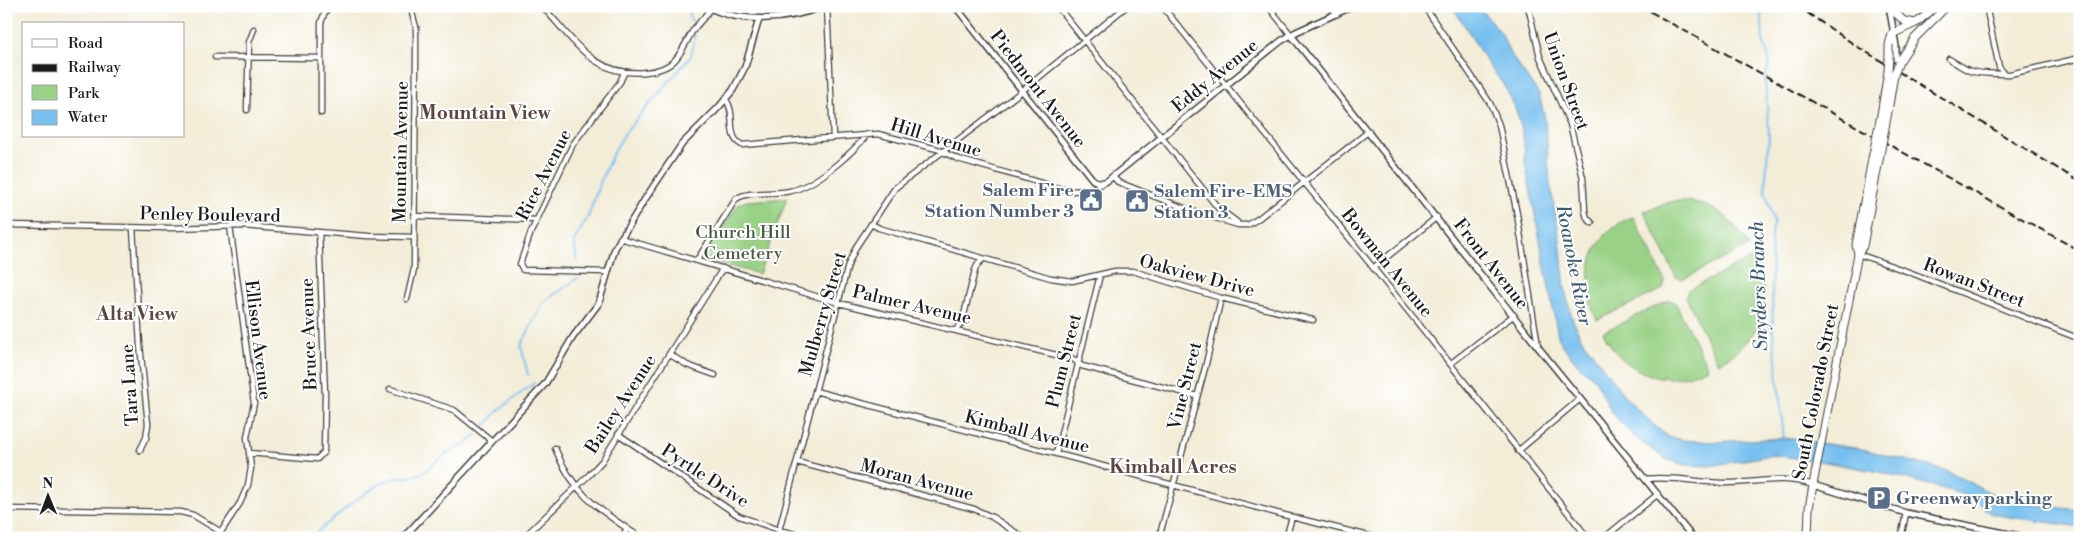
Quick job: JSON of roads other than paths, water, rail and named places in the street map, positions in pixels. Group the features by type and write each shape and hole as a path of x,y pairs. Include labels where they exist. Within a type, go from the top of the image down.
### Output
{"main road":[{"path":"1892,34 1916,24 1937,6"},
{"path":"1891,74 1895,60 1947,6"},
{"path":"1889,7 1904,20 1916,24"},
{"name":"South Colorado Street","path":"1807,537 1809,508 1815,474 1858,254 1856,245 1876,159 1895,60 1889,45 1892,34"}],"street":[{"path":"321,113 320,58 322,18 330,6"},
{"name":"Mountain Avenue","path":"408,299 414,269 416,27 410,6"},
{"path":"542,6 594,61 612,70 624,73 656,70 673,62 709,7 728,14 759,19 783,17 826,6 834,137"},
{"name":"Piedmont Avenue","path":"955,6 1093,180 1103,183"},
{"path":"1057,6 1218,208 1243,225"},
{"name":"Mulberry Street","path":"777,538 851,256 871,224 895,188 943,153 1127,6"},
{"name":"Bowman Avenue","path":"1162,6 1588,538"},
{"name":"Front Avenue","path":"1268,6 1437,216 1580,399 1693,538"},
{"path":"1330,6 1337,14"},
{"name":"Eddy Avenue","path":"1103,183 1113,177 1225,85 1291,35 1353,6"},
{"path":"1424,6 1490,103 1499,126 1538,346"},
{"name":"Union Street","path":"1528,6 1540,56 1570,124 1583,178 1585,211 1587,218 1592,223"},
{"path":"1986,6 1999,67 2003,72"},
{"name":"South Colorado Street","path":"1889,7 1892,34"},
{"path":"403,538 545,384 573,337 599,304 607,272 620,238 682,144 726,100 745,66 759,19"},
{"path":"248,110 250,39 254,29"},
{"path":"215,57 320,58"},
{"path":"1949,59 1970,71 1986,74 2003,72 2010,74 2080,58"},
{"name":"Rice Avenue","path":"607,272 523,270 520,264 536,220 573,144 620,82 624,73"},
{"name":"Hill Avenue","path":"726,100 730,107 735,140 742,145 868,134 884,135 958,159 1069,190 1091,190 1103,183"},
{"path":"1113,177 1118,182 1183,208 1243,225 1251,224 1369,132"},
{"path":"697,260 736,199 743,196 790,191 802,187 852,151 868,134"},
{"path":"414,216 536,220"},
{"path":"1373,268 1437,216"},
{"name":"Oakview Drive","path":"871,224 983,259 1065,281 1116,271 1136,272 1221,298 1313,320"},
{"name":"Penley Boulevard","path":"6,225 133,228 230,226 368,236 414,237"},
{"name":"Ellison Avenue","path":"217,538 240,502 248,485 251,468 248,431 254,403 230,226"},
{"name":"Tara Lane","path":"133,228 140,345 148,424 146,438 140,450"},
{"name":"Bruce Avenue","path":"249,453 317,459 324,452 323,322 319,232"},
{"name":"Palmer Avenue","path":"620,238 839,302 1073,360 1082,366 1197,396"},
{"name":"Rowan Street","path":"1858,254 2080,339"},
{"path":"956,330 962,323 975,270 983,259"},
{"name":"Bailey Avenue","path":"523,538 596,468 723,268"},
{"name":"Plum Street","path":"1056,454 1100,274"},
{"name":"Vine Street","path":"1159,538 1174,486 1221,298"},
{"path":"1450,364 1514,315"},
{"path":"669,354 687,365 715,376"},
{"path":"390,389 454,410 492,441"},
{"name":"Kimball Avenue","path":"816,391 1377,538"},
{"path":"1518,451 1580,399"},
{"name":"Pyrtle Drive","path":"618,434 729,510 750,521 811,538"},
{"path":"555,448 566,472 576,487 591,503 641,538"},
{"name":"Moran Avenue","path":"797,462 974,509 1024,538"},
{"path":"1646,479 1670,478 1735,483 1777,478 1792,479 1906,513 2029,538"},
{"path":"1604,538 1658,494"},
{"path":"6,510 181,512 192,515 221,532"},
{"path":"1901,538 1906,513"},
{"path":"1286,538 1292,517"},
{"path":"621,538 627,528"},
{"path":"410,530 418,538"}],"water":[{"path":"1451,6 1478,6 1501,33 1510,54 1539,94 1545,119 1550,183 1560,240 1565,289 1572,318 1580,336 1626,398 1668,437 1714,442 1785,438 1862,449 1948,471 1997,496 2016,503 2080,510 2080,527 1989,513 1976,500 1958,493 1885,473 1825,462 1773,455 1710,466 1684,465 1666,459 1634,437 1612,413 1595,379 1578,365 1562,345 1558,336 1525,162 1524,141 1520,121 1502,83"}],"waterway":[{"path":"687,6 690,19 693,21"},
{"name":"Snyders Branch","path":"1761,6 1763,40 1770,62 1765,78 1769,135 1765,190 1774,222 1771,232 1773,332 1784,440"},
{"path":"577,261 574,241 588,217 613,153 625,133 691,56 695,35"},
{"path":"528,375 521,346 534,320 544,302 578,278"},
{"path":"483,428 499,410 534,383"},
{"path":"310,538 374,488 388,480 421,473 477,435"}],"railway":[{"path":"1640,6 2080,251"},
{"path":"1797,6 1858,47 2080,182"}],"place":[{"name":"Salem Fire Station Number 3","path":"1091,200"},
{"name":"Salem Fire-EMS Station 3","path":"1137,201"},
{"name":"Greenway parking","path":"1879,498"}],"district":[{"name":"Mountain View","path":"485,113"},
{"name":"Alta View","path":"137,314"},
{"name":"Kimball Acres","path":"1173,467"}],"park label":[{"name":"Church Hill Cemetery","path":"743,242"}],"water label":[{"name":"Roanoke River","path":"1574,265"}]}
